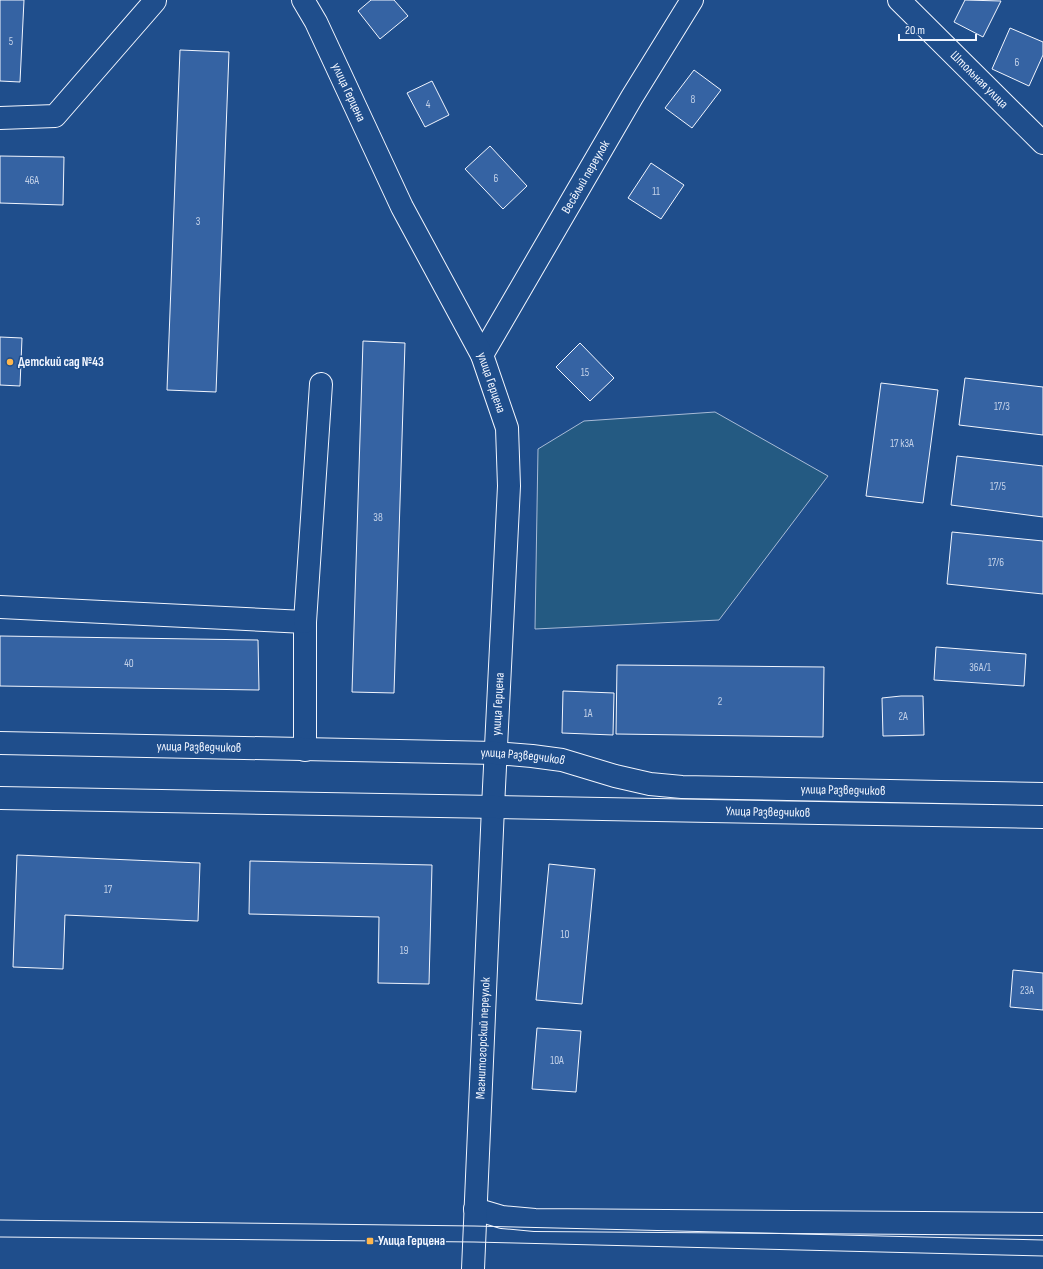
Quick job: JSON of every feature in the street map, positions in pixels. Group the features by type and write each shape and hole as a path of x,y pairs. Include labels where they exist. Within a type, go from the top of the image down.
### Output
{"main road":[{"name":"улица Герцена","path":"303,0 316,22 402,207 482,355 507,428 509,486 493,807"},
{"name":"Весёлый переулок","path":"482,355 632,97 692,0"},
{"name":"Штольная улица","path":"899,0 1043,143"},
{"path":"0,118 54,116 155,1"},
{"path":"305,750 305,622 321,384"},
{"path":"0,608 305,622"},
{"name":"улица Разведчиков","path":"0,743 496,753 562,760 615,776 650,784 682,787 1043,794"},
{"path":"0,798 493,807"},
{"name":"Улица Разведчиков","path":"493,807 1043,818"},
{"name":"Магнитогорский переулок","path":"473,1269 493,807"},
{"path":"475,1209 502,1217 535,1220 1043,1224"}],"shaded area":[{"path":"715,412 828,476 719,620 535,629 538,449 584,421"}],"building":[{"path":"0,0 24,0 20,82 0,81"},
{"path":"371,0 394,0 408,16 380,39 358,11"},
{"path":"965,0 1001,1 983,37 954,22"},
{"path":"1010,28 1043,42 1043,55 1029,86 992,69"},
{"path":"180,50 229,52 216,392 167,390"},
{"path":"694,70 721,90 692,128 665,108"},
{"path":"432,81 449,115 425,127 407,93"},
{"path":"490,146 527,186 503,209 465,169"},
{"path":"0,156 64,157 63,205 0,203"},
{"path":"651,163 684,185 661,219 628,198"},
{"name":"Детский сад №43","path":"0,337 22,338 20,386 0,385"},
{"path":"363,341 405,343 394,693 352,692"},
{"path":"580,343 614,378 590,401 556,367"},
{"path":"965,378 1043,387 1043,435 959,425"},
{"path":"881,383 938,390 923,503 866,496"},
{"path":"957,456 1043,466 1043,517 951,505"},
{"path":"952,532 1043,541 1043,594 947,584"},
{"path":"0,636 258,640 259,690 0,686"},
{"path":"936,647 1026,654 1024,686 934,680"},
{"path":"617,665 824,667 823,737 616,734"},
{"path":"563,691 614,693 613,735 562,733"},
{"path":"923,696 924,735 883,736 882,698"},
{"path":"17,855 200,863 198,921 65,915 63,969 13,967"},
{"path":"250,861 432,865 429,984 378,983 379,917 249,914"},
{"path":"549,864 595,869 582,1004 536,1000"},
{"path":"1013,970 1043,973 1043,1010 1010,1007"},
{"path":"537,1028 581,1031 576,1092 532,1089"}],"tram line":[{"path":"0,1220 474,1226 1043,1240"},
{"path":"0,1237 474,1242 1043,1256"}],"place":[{"name":"Детский сад №43","path":"10,362"},
{"name":"Улица Герцена","path":"370,1241"}]}
